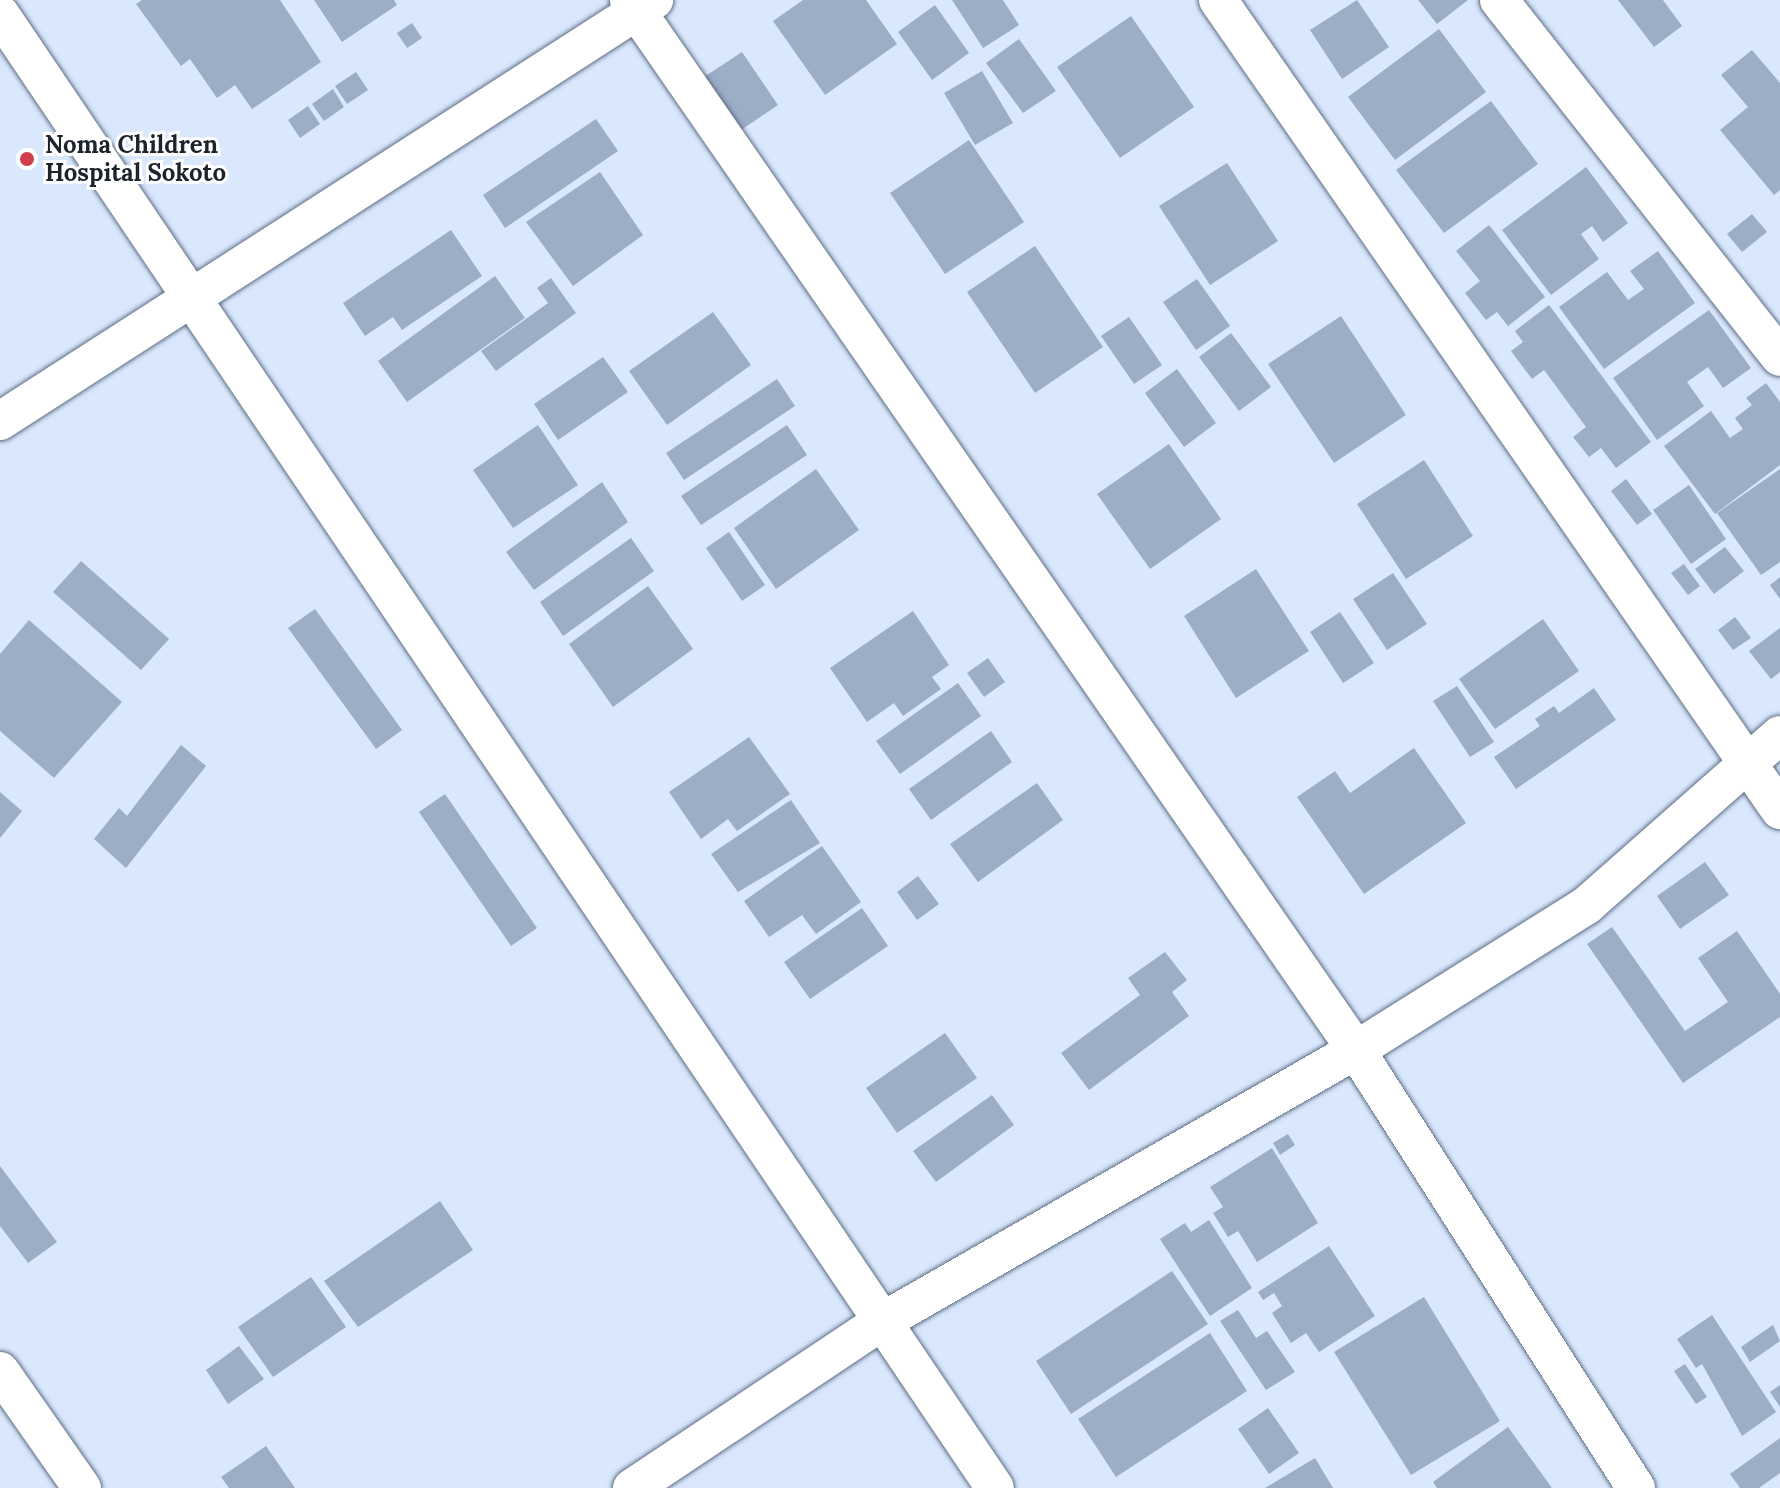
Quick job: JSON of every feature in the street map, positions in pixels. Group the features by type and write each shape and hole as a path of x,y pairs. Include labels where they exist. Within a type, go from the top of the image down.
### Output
{"street":[{"path":"1218,0 1780,810"},
{"path":"1499,0 1780,357"},
{"path":"0,421 187,294 640,4 1356,1050 1636,1488"},
{"path":"0,14 878,1324 995,1488"},
{"path":"632,1488 878,1324 1356,1050 1587,905 1746,758 1780,735"},
{"path":"0,1371 82,1488"}],"building":[{"path":"142,0 280,0 321,62 252,109 235,85 217,98 190,59 181,66 136,4"},
{"path":"314,0 394,0 397,5 342,42"},
{"path":"803,0 866,0 897,44 825,95 773,21"},
{"path":"952,0 1003,0 1019,25 983,48"},
{"path":"1357,0 1389,47 1342,79 1310,30"},
{"path":"1418,0 1468,0 1437,24"},
{"path":"1618,0 1663,0 1682,26 1654,47"},
{"path":"935,5 969,53 932,80 898,32"},
{"path":"1131,16 1194,107 1120,158 1057,67"},
{"path":"412,23 422,38 407,48 397,33"},
{"path":"1439,29 1486,92 1395,160 1348,97"},
{"path":"1019,39 1056,91 1023,113 986,63"},
{"path":"1752,50 1780,83 1780,190 1774,195 1720,130 1748,107 1721,75"},
{"path":"742,52 778,105 735,134 698,81"},
{"path":"982,71 1013,123 975,145 944,93"},
{"path":"356,72 368,90 347,104 335,86"},
{"path":"333,89 344,107 324,121 312,104"},
{"path":"1491,101 1538,164 1444,233 1396,170"},
{"path":"308,106 320,124 300,138 288,120"},
{"path":"596,119 618,151 505,228 483,195"},
{"path":"969,140 1024,222 945,274 890,193"},
{"path":"1227,163 1278,241 1210,285 1159,206"},
{"path":"1586,167 1628,223 1603,242 1592,226 1581,234 1599,259 1551,295 1502,230"},
{"path":"600,172 643,235 573,286 526,222"},
{"path":"1752,214 1767,232 1742,252 1727,234"},
{"path":"1489,225 1545,297 1508,326 1497,312 1486,320 1465,293 1480,281 1456,251"},
{"path":"451,230 482,276 402,330 393,317 365,336 343,303"},
{"path":"1035,246 1103,347 1035,393 967,292"},
{"path":"1658,251 1695,303 1604,369 1559,307 1607,272 1628,300 1644,289 1630,271"},
{"path":"495,276 525,318 407,402 378,361"},
{"path":"551,278 576,313 496,371 481,351 548,303 537,288"},
{"path":"1197,279 1230,326 1196,350 1163,302"},
{"path":"1549,305 1651,442 1616,468 1601,448 1589,457 1573,437 1586,427 1544,370 1532,379 1511,351 1523,342 1515,331"},
{"path":"1709,310 1751,368 1723,388 1708,367 1687,382 1704,406 1657,440 1613,378"},
{"path":"713,312 751,365 667,425 629,371"},
{"path":"1341,316 1406,415 1334,463 1268,364"},
{"path":"1129,317 1162,365 1134,384 1101,336"},
{"path":"1231,333 1271,387 1239,411 1199,357"},
{"path":"603,357 628,392 558,440 534,404"},
{"path":"1177,369 1216,423 1184,447 1145,393"},
{"path":"777,379 795,406 684,480 666,453"},
{"path":"1766,383 1780,402 1780,465 1715,514 1664,446 1711,411 1730,438 1743,429 1735,418 1752,405 1746,398"},
{"path":"538,425 578,485 513,528 473,470"},
{"path":"787,425 807,455 701,525 681,496"},
{"path":"1169,444 1221,519 1150,569 1097,494"},
{"path":"1424,460 1473,536 1406,579 1357,504"},
{"path":"816,469 859,530 776,589 734,528"},
{"path":"1780,469 1780,562 1761,575 1717,513"},
{"path":"1626,479 1652,514 1637,525 1611,491"},
{"path":"602,482 628,522 534,590 506,552"},
{"path":"1689,485 1726,539 1691,564 1653,510"},
{"path":"729,532 765,585 742,601 706,548"},
{"path":"631,538 654,571 563,636 540,602"},
{"path":"1725,547 1744,571 1714,594 1695,569"},
{"path":"81,561 169,639 141,670 53,592"},
{"path":"1684,564 1700,586 1688,595 1671,573"},
{"path":"1256,569 1309,651 1236,698 1184,616"},
{"path":"1393,573 1427,624 1387,650 1353,599"},
{"path":"1780,577 1780,599 1770,585"},
{"path":"648,586 693,649 613,707 569,644"},
{"path":"315,609 402,730 376,749 288,628"},
{"path":"913,611 949,665 932,677 941,689 903,716 894,703 867,722 830,668"},
{"path":"1340,612 1374,663 1343,683 1310,632"},
{"path":"1735,617 1751,638 1733,650 1718,630"},
{"path":"1543,619 1579,671 1495,729 1459,679"},
{"path":"29,620 122,702 54,778 0,731 0,654"},
{"path":"1780,628 1780,672 1771,679 1749,651"},
{"path":"988,658 1005,682 984,697 967,673"},
{"path":"958,683 981,716 900,774 876,741"},
{"path":"1457,686 1494,742 1470,757 1433,701"},
{"path":"1594,688 1616,720 1516,789 1494,757 1540,726 1535,719 1554,706 1559,713"},
{"path":"991,731 1012,762 931,820 909,789"},
{"path":"749,737 790,794 737,831 728,819 701,839 669,792"},
{"path":"181,745 206,766 126,868 94,839 119,808 127,816"},
{"path":"1414,748 1466,823 1364,894 1297,797 1335,771 1350,793"},
{"path":"1037,783 1063,820 978,882 950,844"},
{"path":"0,792 22,811 0,838"},
{"path":"445,794 537,928 511,946 419,812"},
{"path":"791,800 820,843 738,892 711,854"},
{"path":"822,846 861,902 816,934 802,915 769,937 744,901"},
{"path":"1705,862 1729,895 1680,929 1657,896"},
{"path":"918,876 939,904 917,920 897,892"},
{"path":"862,908 888,946 810,999 784,962"},
{"path":"1612,927 1685,1031 1728,1002 1698,958 1737,931 1780,994 1780,1017 1683,1083 1587,944"},
{"path":"1165,952 1187,980 1172,992 1189,1016 1089,1090 1061,1053 1140,995 1128,978"},
{"path":"945,1033 977,1078 897,1133 866,1088"},
{"path":"992,1095 1014,1125 936,1182 913,1151"},
{"path":"1288,1134 1295,1145 1280,1155 1273,1143"},
{"path":"1272,1148 1318,1223 1257,1262 1238,1231 1228,1237 1213,1213 1223,1207 1210,1187"},
{"path":"0,1166 57,1242 28,1263 0,1226"},
{"path":"440,1201 473,1250 358,1327 324,1281"},
{"path":"1209,1220 1252,1288 1210,1316 1160,1239 1185,1223 1191,1232"},
{"path":"1329,1246 1375,1316 1319,1352 1306,1333 1291,1343 1272,1313 1282,1306 1274,1293 1263,1300 1258,1292"},
{"path":"1172,1271 1208,1324 1071,1414 1036,1361"},
{"path":"311,1277 346,1327 273,1377 238,1327"},
{"path":"1424,1297 1500,1421 1411,1475 1334,1352"},
{"path":"1238,1310 1256,1338 1267,1331 1295,1372 1266,1390 1220,1321"},
{"path":"1712,1315 1776,1412 1742,1436 1702,1364 1696,1368 1677,1339"},
{"path":"1773,1325 1780,1341 1750,1362 1741,1347"},
{"path":"1210,1333 1247,1391 1116,1477 1078,1419"},
{"path":"239,1346 264,1379 228,1404 206,1370"},
{"path":"1685,1364 1707,1397 1696,1404 1674,1371"},
{"path":"1780,1385 1780,1407 1770,1392"},
{"path":"1268,1408 1299,1453 1269,1474 1238,1429"},
{"path":"1508,1427 1552,1488 1437,1488 1433,1482"},
{"path":"1780,1438 1780,1473 1759,1488 1740,1488 1730,1474"},
{"path":"266,1446 295,1488 229,1488 221,1477"},
{"path":"1315,1458 1333,1488 1265,1488"}],"place":[{"name":"Noma Children Hospital Sokoto","path":"27,159"}]}
